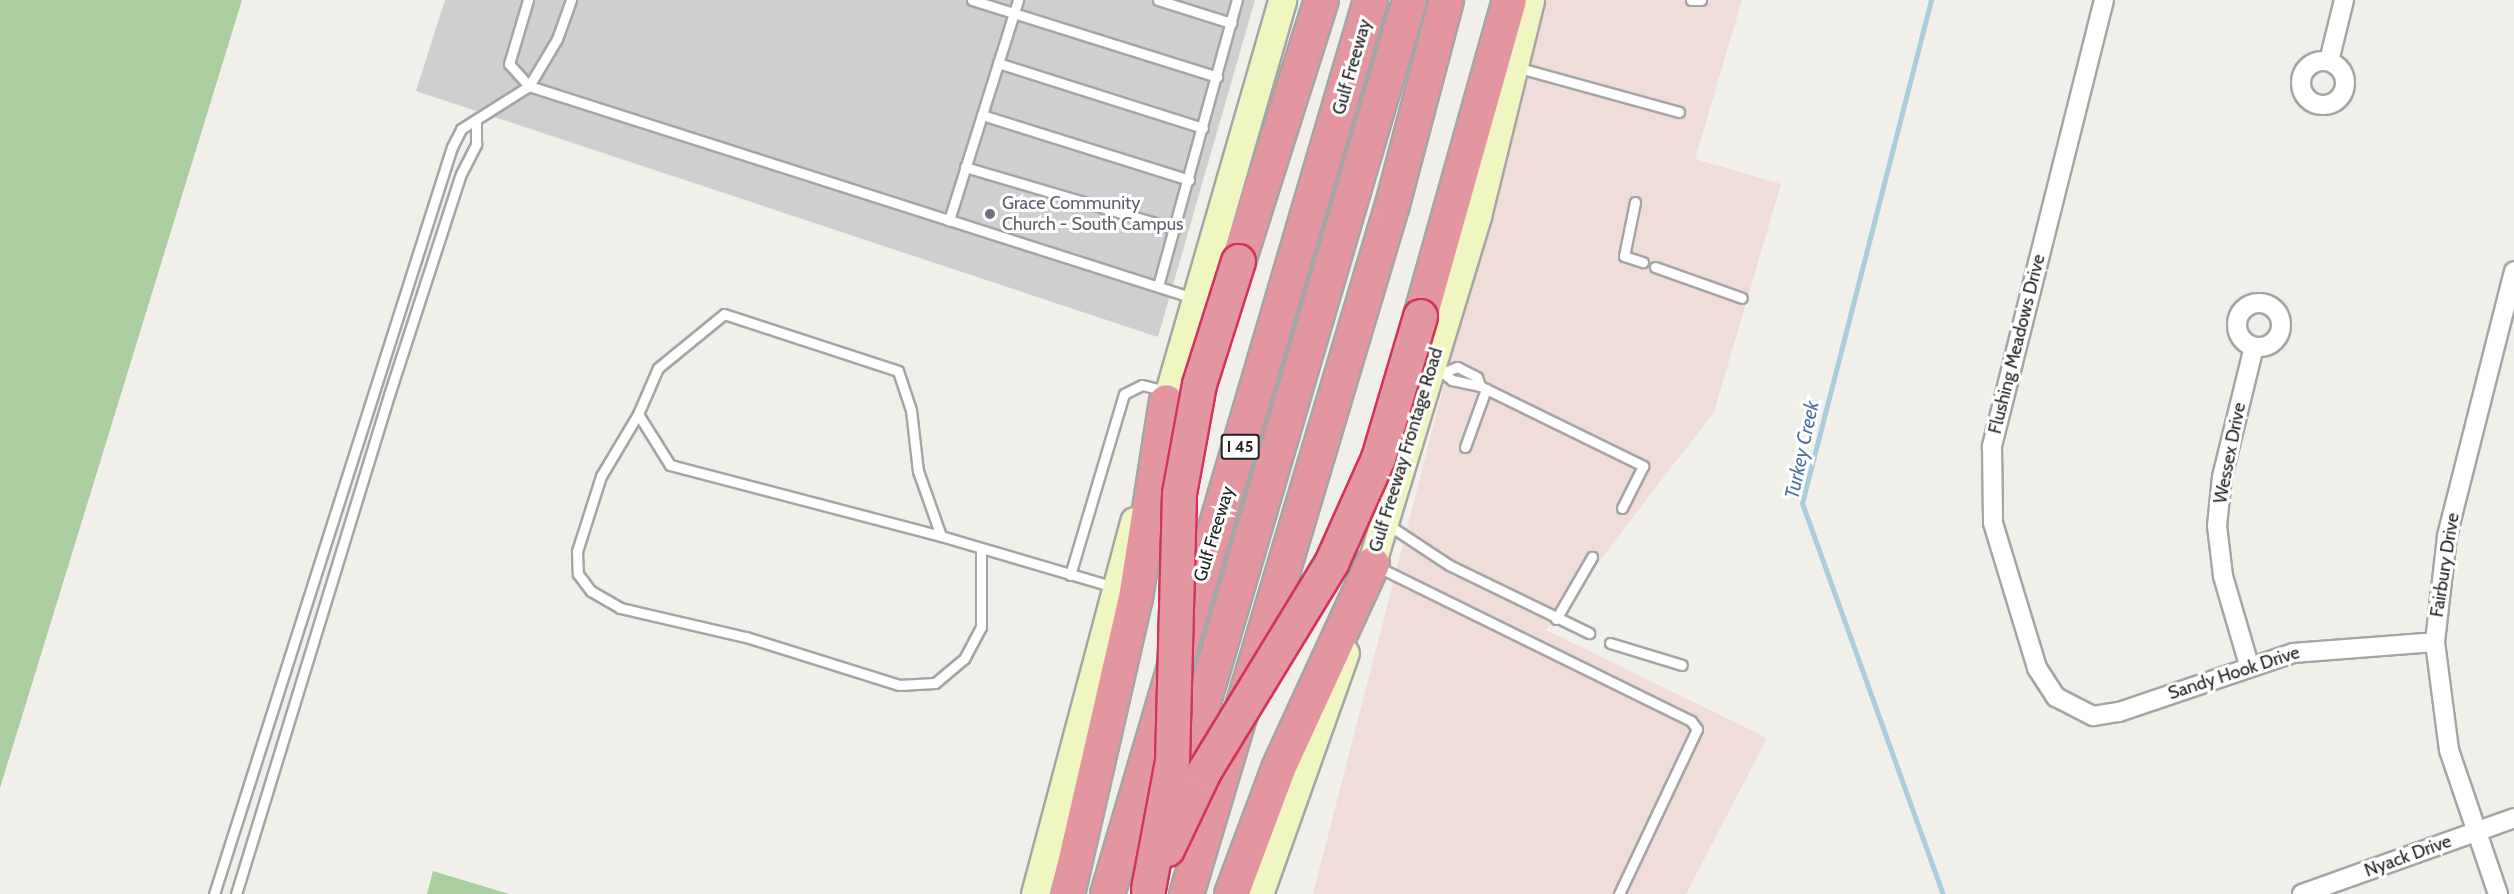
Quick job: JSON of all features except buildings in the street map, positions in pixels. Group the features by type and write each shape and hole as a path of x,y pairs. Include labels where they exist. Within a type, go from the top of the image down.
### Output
{"highway":[{"path":"1147,891 1172,761 1179,493 1198,384 1321,0"},
{"name":"Gulf Freeway","path":"1107,894 1370,0"},
{"name":"Gulf Freeway","path":"1147,891 1409,0"},
{"path":"1186,894 1392,204 1446,0"},
{"path":"1147,891 1204,771 1330,563 1378,458 1509,0"},
{"path":"1067,894 1135,598 1167,396"},
{"path":"1231,894 1278,768 1371,564"}],"main road":[{"path":"1035,894 1167,396 1282,0"},
{"name":"Gulf Freeway Frontage Road","path":"1259,894 1384,523 1440,368 1530,0"}],"street":[{"name":"Flushing Meadows Drive","path":"2073,710 2056,697 2037,668 1999,551 1990,472 2002,391 2104,0"},
{"path":"2329,61 2344,0"},
{"name":"Fairbury Drive","path":"2498,894 2449,750 2435,642 2446,536 2514,271"},
{"name":"Wessex Drive","path":"2249,665 2223,576 2217,526 2222,477 2254,347"},
{"name":"Sandy Hook Drive","path":"2073,710 2093,716 2118,712 2249,665 2314,648 2435,642"},
{"name":"Nyack Drive","path":"2302,894 2514,818"}],"lane":[{"path":"528,0 509,64 529,86 1195,299"},
{"path":"214,894 260,757 452,147 461,129 476,122 529,86 557,39 571,0"},
{"path":"972,0 1013,15 1217,77"},
{"path":"949,220 1018,0"},
{"path":"1158,0 1231,22"},
{"path":"1158,286 1190,180 1237,0"},
{"path":"1691,0 1701,0"},
{"path":"998,63 1203,128"},
{"path":"1514,67 1679,112"},
{"path":"982,115 1190,180"},
{"path":"236,894 461,174 476,144 476,122"},
{"path":"965,167 1175,229"},
{"path":"1635,202 1624,256 1643,262"},
{"path":"1655,267 1742,298"},
{"path":"941,536 918,471 911,410 898,371 846,350 724,314 658,368 638,414 601,476 577,551 578,574 591,591 620,608 746,637 899,685 935,683 964,659 981,627 981,548"},
{"path":"1440,368 1452,380 1483,387 1643,466 1622,508"},
{"path":"1070,575 1124,394 1143,385 1167,396"},
{"path":"1465,447 1483,387"},
{"path":"638,414 670,465 941,536 1117,588"},
{"path":"346,481 362,485"},
{"path":"1384,523 1449,565 1556,619 1589,633"},
{"path":"1556,619 1592,557"},
{"path":"1371,564 1691,721 1696,729 1620,894"},
{"path":"1610,643 1682,665"},
{"path":"260,757 276,765"}],"shaded area":[{"name":"Grace Community Church - South Campus","path":"445,0 1255,0 1158,337 416,91"},
{"path":"1543,0 1742,0 1695,159 1781,184 1714,412 1546,630 1767,738 1686,894 1313,894"}],"green space":[{"path":"0,0 242,0 0,788"},
{"path":"433,871 509,894 427,894"}],"waterway":[{"name":"Turkey Creek","path":"1931,0 1802,503 1943,894"}],"place":[{"name":"Grace Community Church - South Campus","path":"990,214"}]}
